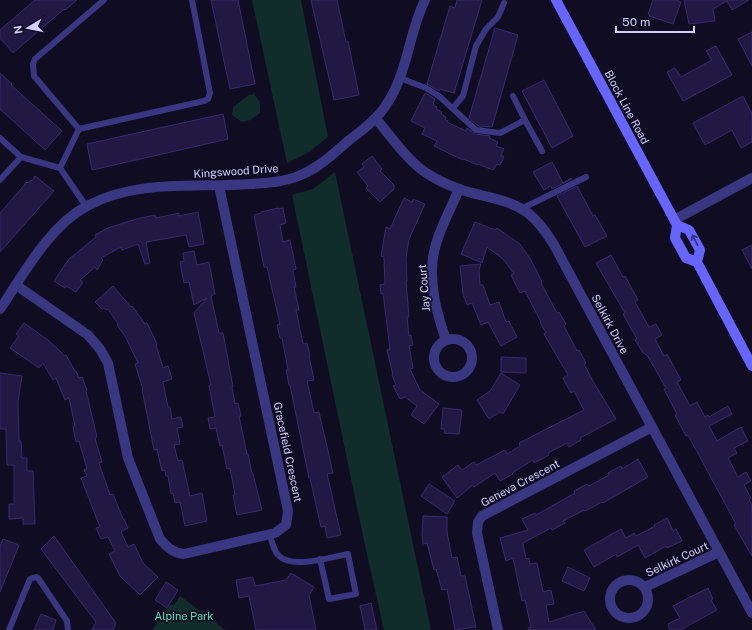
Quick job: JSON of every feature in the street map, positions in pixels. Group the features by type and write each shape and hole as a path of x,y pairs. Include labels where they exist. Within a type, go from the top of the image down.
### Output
{"street":[{"name":"Kingswood Drive","path":"0,309 48,240 71,216 86,206 125,191 143,188 219,186 289,179 300,176 331,156 376,118 388,102 400,78 420,9 425,0"},
{"name":"Block Line Road","path":"556,0 676,223 675,238 686,258 697,262"},
{"name":"Selkirk Drive","path":"376,118 410,158 427,174 459,189 494,198 521,209 543,228 752,613"},
{"path":"676,223 752,178"},
{"name":"Gracefield Crescent","path":"16,285 88,335 100,348 108,363 128,458 160,539 169,549 184,554 275,533 286,525 288,511 219,186"},
{"name":"Jay Court","path":"446,340 438,316 434,291 432,273 433,258 437,242 459,189"},
{"name":"Block Line Road","path":"676,223 689,230 700,250 697,262 752,366"},
{"name":"Geneva Crescent","path":"498,630 477,533 478,522 482,516 652,427"},
{"name":"Selkirk Court","path":"645,587 719,552"}],"lane":[{"path":"79,129 34,76 33,64 35,59 104,0"},
{"path":"79,129 208,99 210,93 192,0"},
{"path":"453,108 463,96 476,46 486,29 498,17 504,4"},
{"path":"400,78 426,88 439,96 476,130 500,133 525,120"},
{"path":"513,96 542,151"},
{"path":"60,168 79,129"},
{"path":"0,138 21,157 60,168 86,206"},
{"path":"0,180 21,157"},
{"path":"521,209 586,177"},
{"path":"270,534 273,548 279,556 289,562 298,563 320,559 348,554 356,594 329,599 320,559"},
{"path":"9,630 26,586 30,579 36,577 67,621 68,630"}],"green space":[{"path":"252,0 301,0 328,137 309,152 287,163"},
{"path":"254,94 260,102 260,113 250,120 242,122 232,115 233,107 249,95"},
{"path":"335,172 431,630 384,630 363,536 292,195 313,189"},
{"name":"Alpine Park","path":"180,596 199,610 212,613 217,624 225,630 152,630 170,605 174,605"}],"building":[{"path":"35,0 77,0 65,10 64,9 13,53 0,38 0,30"},
{"path":"211,0 238,0 255,84 230,89"},
{"path":"311,0 337,0 346,42 348,41 359,95 334,100"},
{"path":"457,0 482,0 454,93 440,89 439,91 427,84 450,6 455,8"},
{"path":"653,0 676,0 681,2 673,24 649,16 650,15 648,14"},
{"path":"684,0 749,0 732,10 727,1 713,9 715,21 689,24"},
{"path":"495,28 518,35 492,127 478,126 469,118"},
{"path":"752,32 752,66 738,39"},
{"path":"716,46 732,75 683,101 667,72 675,68 681,77 712,60 706,51"},
{"path":"0,73 12,84 11,85 62,131 45,150 0,109"},
{"path":"544,80 573,136 552,148 522,91"},
{"path":"425,93 435,99 433,105 437,107 436,109 442,112 441,114 446,117 445,120 448,121 447,122 466,131 467,128 475,134 490,136 489,138 498,142 496,146 504,149 501,155 504,157 500,165 497,164 493,170 463,160 434,146 437,141 422,134 425,128 411,121"},
{"path":"743,96 752,114 752,142 741,148 732,130 705,145 693,123"},
{"path":"223,114 228,139 92,170 87,144"},
{"path":"372,156 382,169 380,171 394,185 394,189 380,202 366,188 368,186 357,172 364,167 362,164"},
{"path":"552,162 563,183 571,178 572,179 552,189 551,186 544,190 533,172"},
{"path":"35,176 54,191 0,252 0,213 27,182 32,181"},
{"path":"577,186 593,216 595,215 607,236 585,247 557,196"},
{"path":"404,198 412,202 413,199 425,204 409,239 406,259 409,317 407,317 409,336 411,335 413,345 409,346 413,368 410,369 420,390 439,404 424,424 411,415 417,406 405,397 400,399 393,386 396,385 392,375 387,350 390,349 383,293 381,294 380,285 385,284 384,257 381,256 386,227 390,229"},
{"path":"283,208 286,223 280,225 283,242 290,240 296,269 293,270 296,287 294,287 299,310 296,310 303,344 307,343 314,380 307,381 314,413 319,412 333,473 327,474 341,535 327,538 325,526 321,527 309,478 286,370 288,370 282,338 280,338 277,325 280,324 267,267 264,267 254,215"},
{"path":"198,212 204,244 189,247 186,235 146,242 150,263 145,264 138,244 122,250 121,247 101,258 103,260 97,270 95,267 80,280 83,282 76,292 66,286 65,288 54,281 69,259 96,237 95,235 108,228 136,219 155,215 156,218 179,213 179,216"},
{"path":"475,222 495,230 497,228 520,244 531,260 557,313 559,312 566,324 564,326 577,351 579,350 586,363 584,364 594,383 616,419 580,438 581,440 569,447 567,443 548,453 549,455 534,463 533,460 500,481 495,473 474,487 473,485 457,498 442,477 458,465 462,470 474,462 476,465 505,450 507,454 520,446 519,443 584,410 574,391 571,393 563,378 568,375 544,334 546,333 525,291 520,293 511,275 514,274 504,260 487,247 482,263 461,254"},
{"path":"752,245 752,269 742,250"},
{"path":"194,251 197,265 209,262 215,294 211,296 219,333 223,333 235,404 238,403 241,416 239,416 247,454 262,510 237,515 230,468 227,469 222,445 220,446 216,428 210,429 208,418 215,417 209,385 211,385 194,313 207,298 194,305 189,282 184,283 180,262 184,261 183,253"},
{"path":"611,255 623,277 625,276 638,300 635,302 649,327 656,324 662,335 655,339 664,356 667,354 681,380 677,382 690,406 697,402 705,417 708,415 709,417 728,406 732,414 709,426 717,441 741,427 748,441 734,448 737,453 728,458 738,477 746,472 751,481 744,485 751,498 749,500 752,505 752,556 734,525 736,524 688,435 686,436 675,415 677,414 664,389 666,388 647,355 643,353 635,340 637,339 623,314 625,313 596,263"},
{"path":"481,264 479,270 480,285 483,285 490,305 499,302 506,322 509,321 517,337 501,346 488,322 481,325 472,303 467,305 463,294 460,266"},
{"path":"113,286 131,307 132,306 145,324 147,323 157,344 156,345 163,368 168,366 172,379 163,382 168,407 170,407 172,419 181,417 183,427 177,428 180,444 174,445 178,461 182,460 190,496 202,493 207,521 185,526 180,502 175,503 173,493 171,494 168,476 166,476 165,470 162,471 157,449 154,450 143,389 135,364 138,363 125,336 108,309 102,309 95,302"},
{"path":"24,323 48,340 64,356 66,355 79,378 82,377 87,390 97,437 95,438 102,462 99,463 110,495 113,494 128,528 121,532 128,547 134,544 143,563 158,577 140,595 120,576 109,554 115,551 108,537 101,539 96,528 100,527 81,478 87,476 84,470 87,469 79,441 76,442 73,427 75,426 69,398 65,400 56,378 53,380 43,363 39,368 10,348 19,336 16,334"},
{"path":"501,357 526,358 526,373 501,372"},
{"path":"0,373 22,376 18,402 19,441 21,441 22,458 27,458 27,471 33,471 35,524 23,524 23,518 9,519 9,504 14,504 14,465 7,465 6,429 0,429"},
{"path":"501,373 520,385 503,414 500,412 489,419 477,400 490,391"},
{"path":"443,408 462,410 459,434 444,433 445,429 441,429"},
{"path":"638,459 648,477 603,503 602,502 585,511 584,510 563,521 565,523 552,530 551,528 523,543 526,559 529,558 530,564 537,563 543,592 551,590 554,604 546,605 549,622 584,611 596,630 529,630 528,628 531,627 525,600 522,601 513,558 506,561 500,538 528,530 522,519 535,513 536,515 575,493 574,491 587,484 589,486 609,475 608,473 621,466 622,469"},
{"path":"429,484 455,501 447,514 421,496"},
{"path":"423,516 447,517 447,532 452,558 457,557 461,576 465,576 476,627 455,630 447,589 442,590 436,569 434,570 427,543 423,544"},
{"path":"667,518 673,531 676,529 682,541 667,548 666,546 645,558 638,545 617,557 616,554 594,567 584,550 621,529 626,538 634,533 636,536"},
{"path":"54,536 116,623 113,630 92,630 96,622 41,549"},
{"path":"3,539 19,545 0,592 0,546"},
{"path":"568,567 590,578 584,591 562,581"},
{"path":"291,573 314,587 309,595 316,630 256,630 249,596 239,598 236,580 253,577 255,586 286,580"},
{"path":"166,582 178,590 167,608 155,600"},
{"path":"708,588 713,599 711,600 717,610 680,630 670,630 668,624 680,618 673,606"},
{"path":"371,603 377,630 365,630 360,606"},
{"path":"41,614 56,620 53,630 34,630"}]}
